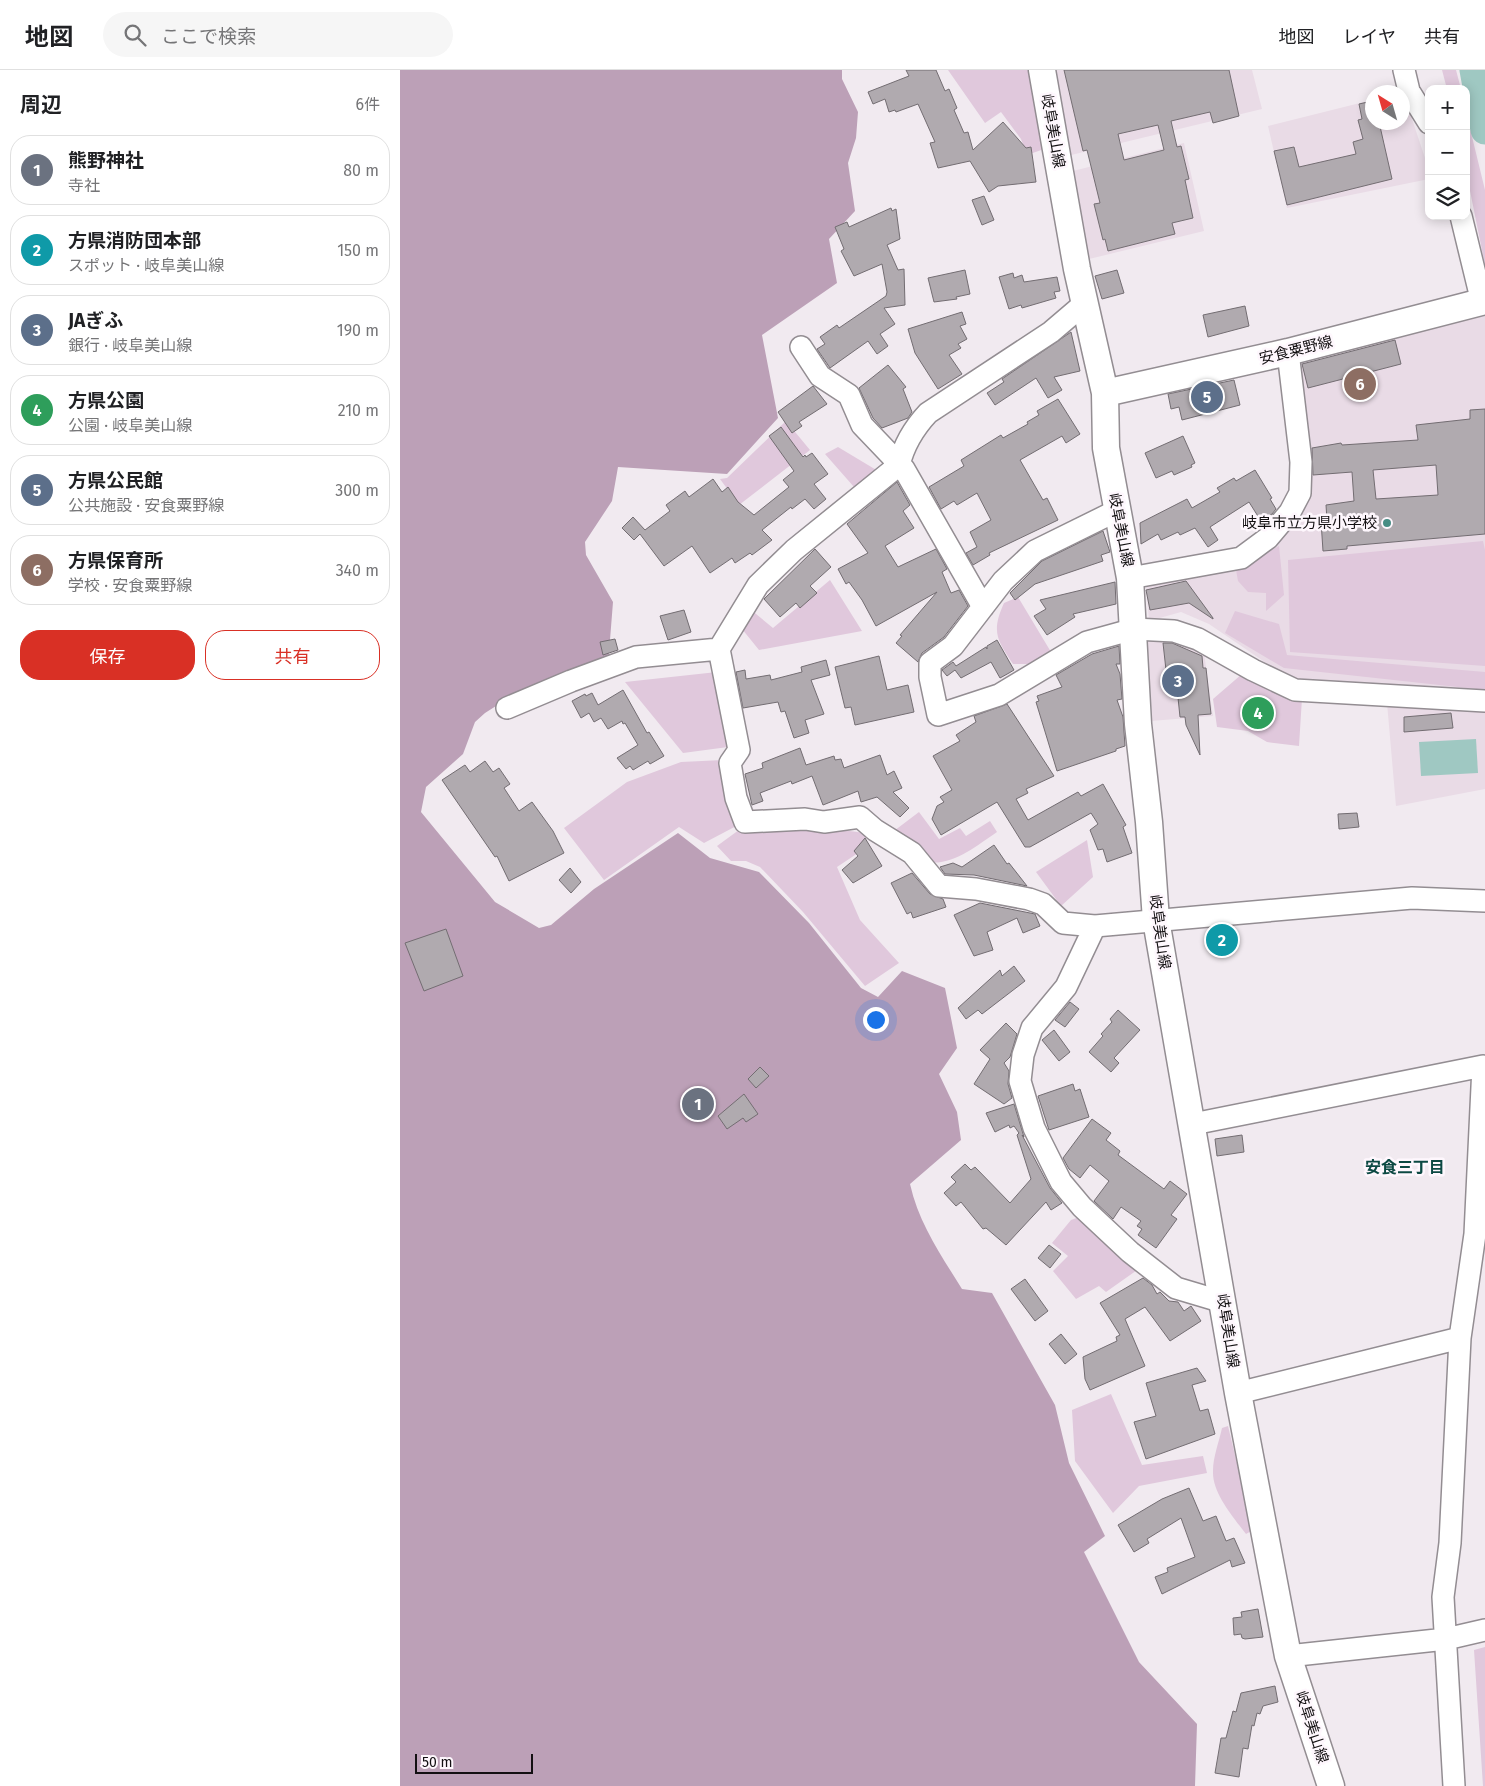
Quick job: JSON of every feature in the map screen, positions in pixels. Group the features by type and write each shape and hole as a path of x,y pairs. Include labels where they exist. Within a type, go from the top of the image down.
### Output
{"main road":[{"name":"岐阜美山線","path":"1042,70 1085,303 1105,393 1106,448 1130,578 1138,724 1150,822 1156,920 1193,1124 1238,1393 1288,1656 1331,1786"},
{"name":"安食粟野線","path":"1105,393 1288,352 1481,297"}],"street":[{"path":"1404,70 1409,91 1425,117"},
{"path":"1462,220 1481,297"},
{"path":"1085,303 1051,332 928,413 916,425 902,451 899,465 794,550 758,585 719,650 738,750 730,764 736,798 746,822 805,819 824,822 860,817 875,830 912,853 939,886 976,889 1029,899 1043,904 1063,923 1095,926 1412,898 1485,901"},
{"path":"801,347 820,376 849,395 862,425 899,465 983,607"},
{"path":"1130,578 1241,558 1268,538 1290,512 1300,493 1301,462 1288,352"},
{"path":"1118,510 1035,550 1003,581 953,646 930,663 930,677 938,715 999,695 1087,642 1134,629 1174,631 1198,639 1253,670 1294,690 1485,702"},
{"path":"507,708 571,681 636,657 719,650"},
{"path":"1095,926 1066,987 1032,1028 1023,1056 1020,1081 1034,1128 1061,1182 1082,1207 1130,1252 1176,1288 1223,1302"},
{"path":"1193,1124 1482,1066 1475,1234 1460,1338 1450,1543 1443,1596 1454,1786"},
{"path":"1238,1393 1460,1338"},
{"path":"1288,1656 1446,1639 1485,1630"}],"shaded area":[{"path":"400,70 842,70 842,79 858,112 856,138 848,163 855,211 829,239 837,283 762,335 778,418 727,474 618,467 612,501 585,542 586,555 613,602 608,665 507,699 485,713 475,722 463,754 426,787 421,812 495,902 539,928 551,925 594,889 678,833 710,858 759,872 809,923 861,988 878,997 902,971 945,988 957,1048 939,1074 957,1112 961,1140 910,1184 914,1199 925,1226 962,1289 992,1293 1055,1405 1069,1463 1105,1536 1084,1552 1139,1662 1197,1724 1195,1786 400,1786"},
{"path":"948,70 1032,70 1047,148 1027,155 1021,139 1001,112 985,123"},
{"path":"1052,70 1252,70 1262,109 1067,156"},
{"path":"1442,70 1456,70 1460,85 1446,85"},
{"path":"1365,102 1365,130 1410,130 1410,113 1425,158 1425,180 1287,208 1268,126"},
{"path":"1470,128 1485,190 1485,265 1470,191"},
{"path":"1184,143 1204,231 1085,260 1073,171"},
{"name":"岐阜市立方県小学校","path":"1485,316 1485,694 1291,680 1209,624 1181,612 1149,621 1146,582 1239,565 1304,500 1297,358"},
{"path":"786,421 810,450 739,505 720,479 727,478"},
{"path":"838,447 878,471 854,487 825,454"},
{"path":"1483,541 1485,550 1485,666 1290,652 1288,560"},
{"path":"1279,546 1284,595 1266,611 1266,593 1248,592 1238,581 1236,570"},
{"path":"830,580 862,631 759,650 738,624 750,609 773,628"},
{"path":"1018,597 1051,652 1028,664 1013,664 1000,642 997,629 1004,603"},
{"path":"1235,611 1279,624 1287,655 1485,672 1485,690 1284,668 1225,633"},
{"path":"1146,634 1203,646 1213,716 1151,721"},
{"path":"717,672 728,747 683,753 625,682"},
{"path":"1242,674 1302,698 1299,746 1267,742 1248,731 1217,727 1213,699"},
{"path":"1387,703 1485,710 1485,789 1396,806"},
{"path":"1476,739 1478,773 1421,776 1419,742"},
{"path":"723,760 742,823 704,843 679,827 604,880 564,828 627,782 681,762"},
{"path":"919,812 939,839 960,828 966,836 990,821 997,832 958,857 937,863 926,862 911,856 886,837"},
{"path":"743,827 834,829 865,833 867,847 837,867 860,920 899,963 865,986 803,912 760,867 746,861 731,861 717,846"},
{"path":"1087,840 1093,877 1061,906 1036,872"},
{"path":"1082,1216 1140,1268 1106,1292 1099,1286 1076,1299 1053,1271 1068,1256 1052,1243 1071,1220"},
{"path":"1111,1394 1142,1465 1203,1456 1207,1473 1139,1486 1113,1513 1075,1461 1072,1410"},
{"path":"1228,1426 1253,1530 1246,1534 1225,1505 1216,1488 1214,1479 1214,1460 1222,1428"},
{"path":"1485,1647 1485,1786 1483,1786 1474,1650"}],"building":[{"path":"906,70 936,70 945,91 949,89 957,108 954,110 964,133 968,132 973,150 1003,122 1026,148 1031,147 1036,182 998,186 989,192 970,161 938,168 930,143 935,142 918,104 896,112 895,110 889,112 885,99 873,104 868,92 909,76"},
{"path":"1064,70 1229,70 1239,116 1213,123 1210,112 1171,121 1177,147 1181,146 1189,179 1185,180 1193,218 1172,223 1175,234 1108,251 1105,239 1103,240 1094,204 1100,203 1087,150 1083,151","holes":["1158,125 1164,150 1124,160 1118,134"]},
{"path":"1365,103 1365,130 1381,130 1392,179 1287,205 1274,151 1294,147 1299,167 1356,154 1353,142 1363,139 1358,120 1362,119 1359,104"},
{"path":"984,196 994,220 982,225 972,200"},
{"path":"891,208 892,211 896,209 900,239 887,245 898,270 904,269 905,305 884,308 895,324 880,334 888,346 877,354 868,341 830,368 817,349 825,344 820,337 837,325 839,328 886,296 887,292 882,264 854,276 841,251 844,249 835,227 847,222 849,227"},
{"path":"965,270 970,294 956,297 957,299 934,302 928,278"},
{"path":"1117,270 1124,293 1102,299 1095,276"},
{"path":"1013,273 1014,278 1022,275 1024,282 1057,277 1060,291 1054,292 1056,298 1022,308 1021,305 1009,309 999,277"},
{"path":"1245,306 1249,326 1208,337 1203,315"},
{"path":"962,312 966,324 960,326 967,339 958,344 961,348 949,355 962,374 938,389 915,353 908,329"},
{"path":"1071,332 1080,371 1054,377 1062,390 1048,398 1036,378 995,405 987,393 1004,382 1002,379"},
{"path":"1395,340 1401,364 1308,388 1302,364"},
{"path":"888,365 906,387 903,389 912,412 908,418 882,428 873,418 859,388"},
{"path":"1234,380 1240,405 1182,420 1179,407 1171,409 1168,394"},
{"path":"813,386 827,404 799,422 802,426 792,433 778,412"},
{"path":"1058,399 1080,434 1066,443 1062,436 1020,460 1043,500 1047,498 1058,520 989,553 990,555 973,565 966,553 977,547 970,532 991,520 977,493 957,505 954,501 941,509 929,487 964,466 961,460 1001,435 1003,438 1028,424 1027,422 1039,415 1037,411"},
{"path":"1485,409 1485,534 1347,546 1347,549 1323,551 1321,521 1327,520 1326,505 1354,501 1352,472 1313,475 1312,448 1341,443 1342,445 1418,440 1416,425 1470,419 1470,410","holes":["1436,465 1438,495 1376,499 1373,470"]},
{"path":"781,427 803,457 812,453 828,474 814,484 826,499 814,509 805,499 792,509 791,507 762,530 772,540 752,555 750,553 735,563 732,558 710,573 692,546 664,566 640,534 634,540 622,528 633,517 645,530 670,511 666,505 685,491 689,497 713,479 722,492 728,487 738,502 754,515 789,487 783,480 794,471 769,436"},
{"path":"1183,436 1195,463 1191,465 1192,467 1174,475 1172,471 1156,478 1145,453"},
{"path":"1255,470 1272,498 1270,499 1276,509 1272,514 1261,521 1249,502 1210,527 1218,540 1208,547 1195,528 1180,535 1178,532 1161,540 1158,534 1141,544 1140,523 1187,499 1192,508 1220,492 1217,488 1234,478 1236,481"},
{"path":"897,482 910,505 903,511 914,528 885,546 898,567 936,549 947,569 942,572 951,593 959,590 968,606 944,637 922,653 918,662 896,643 902,636 900,635 937,592 876,626 862,600 849,582 846,584 838,569 868,553 847,524"},
{"path":"1103,531 1110,552 1101,555 1103,561 1035,584 1015,600 1010,593 1042,561"},
{"path":"815,549 831,567 810,586 817,593 800,608 796,603 780,617 764,599"},
{"path":"1186,581 1213,619 1189,603 1150,610 1146,590"},
{"path":"1115,582 1116,604 1073,614 1075,617 1047,635 1034,616 1046,609 1040,600"},
{"path":"684,610 691,632 668,640 660,616"},
{"path":"615,639 618,650 603,655 600,642"},
{"path":"997,640 1014,670 1000,678 991,662 961,678 955,670 947,676 942,670 953,662 956,666 986,647 987,649 987,646"},
{"path":"1163,643 1172,643 1202,656 1203,668 1206,668 1211,714 1198,715 1200,755 1186,725 1185,717 1180,717 1175,669 1166,670"},
{"path":"1119,646 1120,664 1116,664 1120,674 1122,699 1117,700 1123,717 1125,746 1116,749 1116,751 1057,771 1036,702 1039,701 1037,696 1062,687 1056,675 1092,654"},
{"path":"879,656 887,690 908,685 914,712 855,725 851,707 845,708 835,667"},
{"path":"826,660 830,675 811,680 824,714 805,720 809,733 794,738 785,711 781,712 778,702 743,708 736,672 745,670 746,679 770,675 771,680 802,672 801,667"},
{"path":"623,690 647,733 649,732 664,756 650,764 648,761 633,770 630,766 626,769 617,758 638,745 625,723 623,724 622,721 608,729 601,718 594,722 589,713 581,718 572,701 585,694 586,696 592,693 598,705"},
{"path":"1007,704 1054,776 1026,789 1028,793 1016,799 1028,820 1078,792 1081,796 1103,784 1126,825 1123,827 1132,853 1107,862 1103,849 1098,850 1090,830 1098,824 1091,813 1030,847 1025,847 997,802 941,835 932,819 937,806 944,802 940,797 952,790 933,756 960,741 956,735 976,722 974,716"},
{"path":"1451,713 1453,728 1404,732 1404,717"},
{"path":"800,748 806,765 834,756 835,760 841,759 844,768 880,755 887,775 894,771 902,788 893,792 909,808 900,817 877,797 861,802 858,791 823,805 812,776 792,784 791,781 760,793 763,801 752,805 745,774 763,768 762,763"},
{"path":"485,761 493,772 499,768 510,784 504,788 519,811 532,802 553,831 564,853 509,881 497,856 495,857 442,780 465,765 470,772"},
{"path":"1357,813 1359,827 1339,829 1338,814"},
{"path":"865,838 882,866 853,883 842,870 858,856 854,851"},
{"path":"994,845 1007,864 1009,863 1027,886 974,875 945,874 940,867 953,863 962,867"},
{"path":"570,868 581,882 571,893 559,880"},
{"path":"912,873 930,894 943,899 946,907 913,918 911,912 907,914 891,883"},
{"path":"980,903 1035,914 1040,926 1023,933 1017,918 987,932 993,950 974,956 954,915"},
{"path":"446,929 463,976 424,991 405,943"},
{"path":"1233,931 1235,946 1211,950 1209,935"},
{"path":"1014,966 1025,981 982,1014 978,1010 966,1019 958,1008 1000,970 1002,976"},
{"path":"1070,1002 1079,1009 1065,1027 1055,1020"},
{"path":"1118,1010 1140,1030 1114,1058 1119,1063 1111,1072 1089,1052 1103,1036 1101,1034 1112,1022 1110,1019"},
{"path":"1006,1023 1017,1034 1010,1057 1004,1063 1009,1071 1008,1084 1012,1098 1004,1104 974,1084 990,1059 980,1050"},
{"path":"1054,1030 1070,1052 1059,1061 1042,1040"},
{"path":"760,1067 769,1076 756,1088 748,1079"},
{"path":"1073,1084 1075,1091 1080,1089 1089,1117 1049,1130 1038,1096"},
{"path":"744,1094 758,1114 746,1122 743,1118 727,1129 718,1116"},
{"path":"1014,1104 1024,1137 1022,1135 1050,1188 1062,1203 1051,1210 1046,1202 1006,1245 986,1228 983,1229 961,1202 956,1206 944,1193 956,1182 951,1177 965,1164 971,1170 975,1167 1010,1203 1031,1179 1017,1135 1019,1133 1014,1126 1010,1128 1009,1125 995,1132 986,1113"},
{"path":"1092,1119 1111,1133 1106,1140 1120,1151 1118,1155 1164,1189 1170,1181 1187,1194 1171,1215 1177,1219 1156,1248 1138,1235 1142,1229 1137,1226 1141,1221 1121,1207 1113,1219 1094,1201 1109,1181 1090,1165 1080,1178 1069,1169 1063,1158"},
{"path":"1242,1135 1244,1152 1217,1156 1215,1139"},
{"path":"1049,1245 1061,1254 1050,1268 1038,1258"},
{"path":"1143,1278 1152,1285 1157,1294 1160,1292 1169,1301 1178,1302 1184,1311 1191,1306 1201,1321 1170,1341 1145,1307 1125,1319 1145,1366 1090,1390 1085,1379 1083,1357 1117,1341 1116,1337 1120,1335 1100,1303"},
{"path":"1025,1279 1048,1311 1035,1321 1011,1289"},
{"path":"1061,1334 1077,1354 1065,1364 1049,1344"},
{"path":"1197,1368 1206,1381 1192,1385 1200,1411 1208,1409 1215,1434 1146,1459 1134,1422 1156,1416 1146,1383"},
{"path":"1189,1488 1203,1521 1216,1516 1226,1541 1234,1538 1245,1563 1232,1567 1230,1560 1162,1594 1155,1577 1168,1572 1167,1568 1195,1557 1181,1518 1147,1539 1149,1543 1134,1552 1118,1525 1162,1499"},
{"path":"1258,1609 1263,1637 1245,1639 1242,1638 1241,1634 1234,1635 1233,1618 1242,1617 1241,1612"},
{"path":"1275,1686 1278,1702 1263,1706 1260,1714 1257,1713 1254,1726 1252,1725 1248,1749 1243,1748 1239,1777 1215,1773 1221,1738 1226,1738 1233,1711 1236,1712 1241,1693"}],"waterway":[{"path":"1474,70 1485,130"}],"place":[{"name":"方県保育所","path":"1360,384"},
{"name":"方県公民館","path":"1207,397"},
{"name":"岐阜市立方県小学校","path":"1387,523"},
{"name":"JAぎふ","path":"1178,681"},
{"name":"方県公園","path":"1258,713"},
{"name":"方県消防団本部","path":"1222,940"},
{"name":"熊野神社","path":"698,1104"}],"district":[{"name":"安食三丁目","path":"1405,1167"}]}
